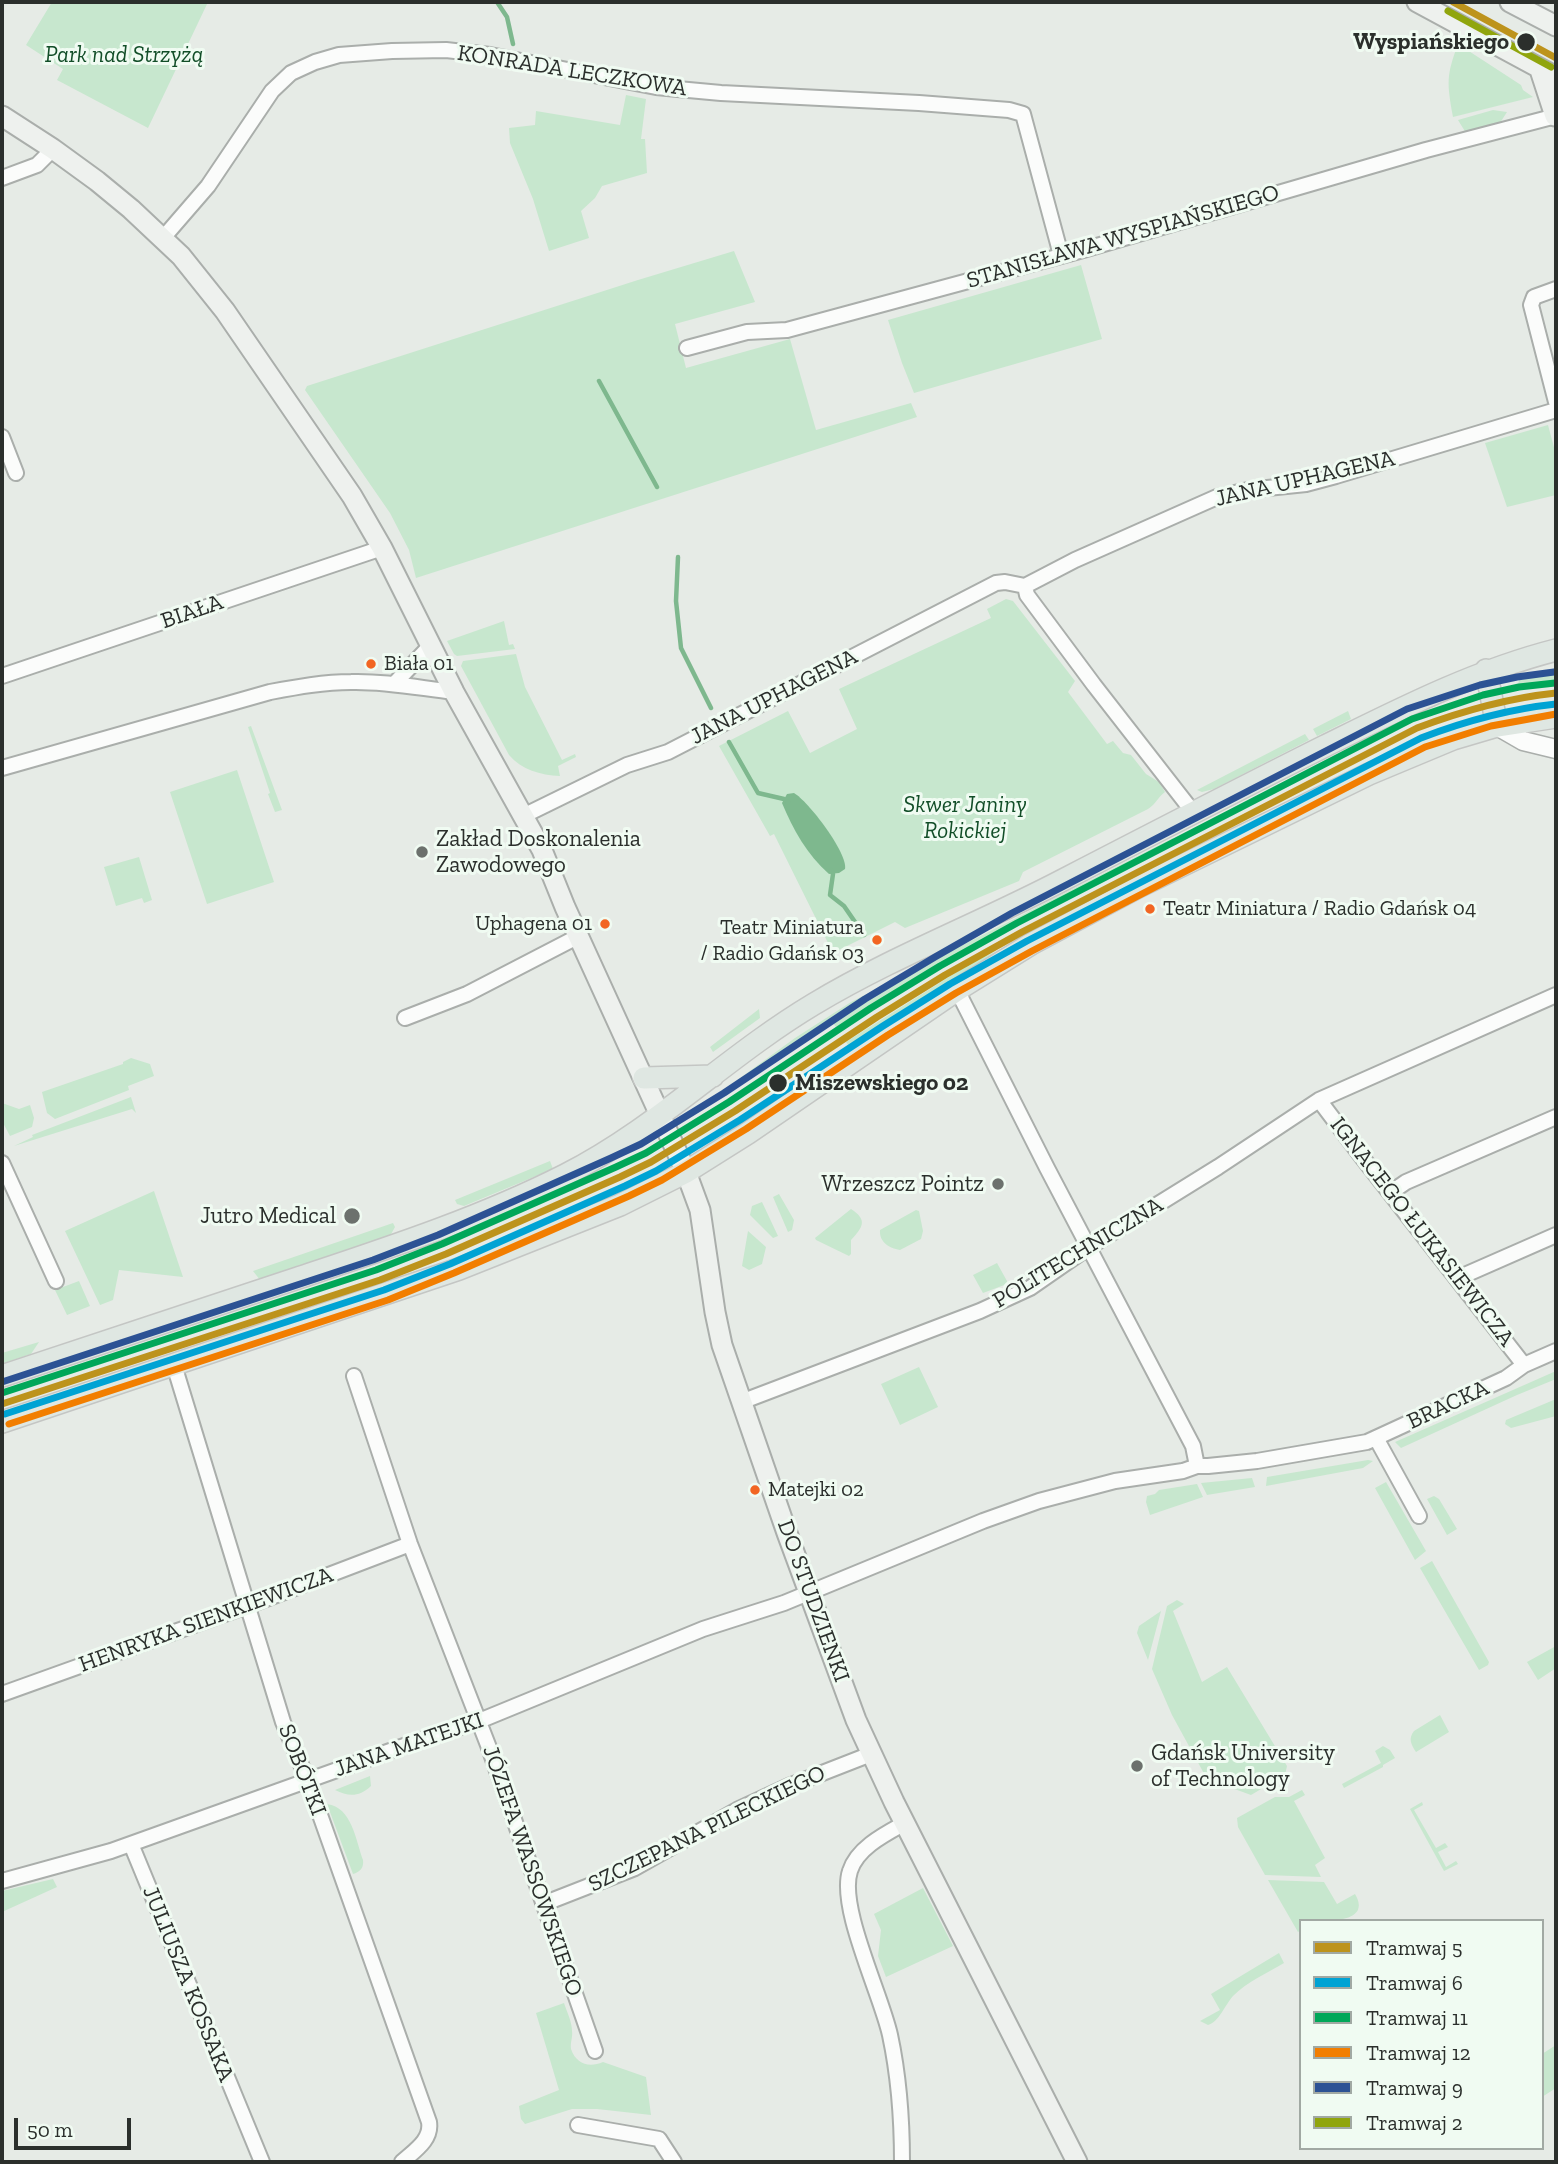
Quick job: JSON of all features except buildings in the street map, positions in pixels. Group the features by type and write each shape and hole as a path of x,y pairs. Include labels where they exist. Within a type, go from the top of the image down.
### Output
{"main road":[{"path":"1417,2 1548,74 1555,116"},
{"path":"1510,2 1556,26"},
{"path":"2,116 53,149 114,195 163,238 195,272 225,311 352,496 382,548"},
{"name":"DO STUDZIENKI","path":"382,548 453,692 542,850 685,1172 700,1210 722,1345 856,1720 905,1823 1077,2162"},
{"path":"2,1376 400,1244 472,1216 564,1175 620,1144 811,1005 860,977 1036,895 1193,812 1430,694 1486,670 1556,650"},
{"path":"1486,670 1497,726"},
{"path":"2,1422 459,1269 620,1205 685,1172 748,1133 957,990 1031,944 1140,886 1369,774 1453,739 1497,726 1556,717"},
{"path":"644,1078 713,1076"}],"street":[{"name":"KONRADA LECZKOWA","path":"163,238 208,186 272,91 291,73 339,55 446,50 490,55 656,87 932,104 1009,110 1023,114 1061,255"},
{"name":"STANISŁAWA WYSPIAŃSKIEGO","path":"687,348 747,331 787,330 1555,116"},
{"path":"2,178 37,164 53,149"},
{"path":"1556,289 1534,298 1531,305 1556,402"},
{"name":"JANA UPHAGENA","path":"523,816 627,765 668,752 996,583 1025,586 1076,560 1217,497 1248,489 1306,484 1326,479 1556,410"},
{"path":"2,437 16,473"},
{"name":"BIAŁA","path":"2,676 382,548"},
{"path":"1025,586 1027,595 1086,675 1193,812"},
{"path":"394,684 430,646"},
{"path":"2,768 270,692 302,686 351,681 453,692"},
{"path":"1497,726 1523,741 1556,749"},
{"path":"405,1018 471,993 579,936"},
{"path":"957,990 1193,1446 1197,1466"},
{"name":"POLITECHNICZNA","path":"741,1402 980,1311 1030,1287 1088,1247 1320,1100 1556,995"},
{"name":"IGNACEGO ŁUKASIEWICZA","path":"1320,1100 1524,1365"},
{"path":"1390,1193 1406,1182 1556,1117"},
{"path":"2,1163 55,1281"},
{"path":"1458,1278 1556,1235"},
{"name":"BRACKA","path":"1197,1466 1222,1465 1367,1442 1506,1378 1524,1365 1556,1351"},
{"name":"SOBÓTKI","path":"174,1365 283,1722 308,1781 431,2127 424,2142 402,2162"},
{"name":"JÓZEFA WASSOWSKIEGO","path":"354,1376 410,1544 480,1721 595,2051"},
{"path":"1376,1438 1419,1516"},
{"name":"JANA MATEJKI","path":"2,1881 62,1866 131,1844 480,1721 703,1629 810,1592 1039,1501 1115,1481 1183,1471 1197,1466"},
{"name":"HENRYKA SIENKIEWICZA","path":"2,1694 410,1544"},
{"name":"SZCZEPANA PILECKIEGO","path":"544,1904 635,1868 737,1810 871,1754"},
{"path":"902,2162 902,2131 895,2060 889,2031 850,1909 847,1884 855,1860 869,1846 905,1823"},
{"name":"JULIUSZA KOSSAKA","path":"131,1844 262,2162"},
{"path":"578,2125 659,2138 674,2162"}],"green space":[{"name":"Park nad Strzyżą","path":"52,2 208,2 148,128 57,80 63,69 26,45"},
{"path":"1458,44 1521,85 1523,90 1533,97 1453,117 1449,80"},
{"path":"626,95 646,99 641,139 645,139 647,173 602,186 595,198 581,211 589,238 549,251 533,199 510,143 509,128 535,125 536,111 620,125"},
{"path":"1493,110 1507,112 1500,123 1466,133 1458,120"},
{"path":"734,251 755,302 675,324 686,368 790,339 816,430 911,403 917,417 416,578 409,550 390,513 305,390 307,386"},
{"path":"1081,265 1102,339 914,393 888,320"},
{"path":"1548,425 1556,455 1556,495 1507,507 1485,443"},
{"name":"Skwer Janiny Rokickiej","path":"1006,599 1013,601 1075,681 1068,692 1107,744 1113,741 1123,753 1131,755 1146,774 1159,782 1165,792 1148,809 1023,872 1019,881 905,928 895,922 833,953 774,834 770,836 719,746 788,711 810,753 857,729 839,689 991,618 987,609"},
{"path":"504,621 509,645 513,644 515,649 457,656 447,641"},
{"path":"516,654 525,687 562,760 575,754 576,757 558,766 560,776 532,771 509,755 461,666 463,661"},
{"path":"1556,668 1556,683 1522,687 1518,685 1519,680 1525,676"},
{"path":"1348,711 1351,719 1317,736 1313,729"},
{"path":"251,726 282,810 275,812 268,794 270,793 248,727"},
{"path":"1305,734 1309,740 1214,789 1202,792 1197,790"},
{"path":"237,770 274,882 207,904 170,792"},
{"path":"1173,838 1176,842 941,963 836,1027 831,1021 736,1085 736,1081 795,1038 851,1002"},
{"path":"139,857 152,900 144,903 142,898 116,906 104,867"},
{"path":"1018,941 987,958 850,1048 846,1042 971,963"},
{"path":"759,1009 760,1018 713,1052 710,1047"},
{"path":"131,1058 150,1064 154,1076 128,1086 129,1090 55,1119 47,1113 42,1092 123,1064"},
{"path":"131,1097 136,1113 132,1109 14,1146 33,1137 32,1135"},
{"path":"2,1103 19,1109 30,1105 34,1118 32,1127 10,1136 2,1121"},
{"path":"550,1161 553,1169 464,1206 457,1204 455,1200"},
{"path":"154,1191 183,1277 119,1270 113,1300 100,1305 65,1231"},
{"path":"779,1194 794,1220 792,1230 788,1232 773,1197"},
{"path":"762,1202 778,1236 773,1238 750,1215 752,1206"},
{"path":"851,1209 860,1217 862,1224 851,1240 849,1256 815,1238"},
{"path":"916,1210 919,1211 923,1231 921,1239 900,1250 885,1244 880,1230"},
{"path":"393,1223 395,1227 390,1236 260,1280 253,1271"},
{"path":"748,1231 766,1247 762,1264 749,1270 742,1266"},
{"path":"997,1263 1007,1284 983,1293 973,1275"},
{"path":"79,1281 90,1306 67,1315 55,1290"},
{"path":"39,1342 31,1354 2,1364 2,1353"},
{"path":"919,1367 938,1407 900,1425 881,1384"},
{"path":"1556,1371 1556,1379 1401,1448 1395,1442"},
{"path":"1556,1399 1556,1416 1511,1428 1505,1424 1506,1420"},
{"path":"1373,1461 1363,1468 1266,1486 1267,1477"},
{"path":"1252,1478 1255,1487 1207,1495 1201,1483"},
{"path":"1386,1482 1426,1551 1415,1560 1375,1488"},
{"path":"1197,1484 1203,1497 1150,1515 1147,1496 1159,1490"},
{"path":"1434,1496 1439,1499 1457,1529 1447,1535 1427,1499"},
{"path":"1432,1561 1489,1662 1479,1670 1420,1568"},
{"path":"1177,1600 1184,1604 1173,1611 1202,1682 1227,1667 1287,1766 1285,1775 1251,1795 1207,1779 1172,1715 1152,1669 1167,1606"},
{"path":"1161,1611 1148,1660 1137,1633 1139,1626"},
{"path":"1556,1646 1556,1668 1538,1680 1527,1662"},
{"path":"1440,1715 1449,1732 1416,1752 1411,1742 1414,1731"},
{"path":"1383,1746 1390,1750 1395,1758 1344,1788 1342,1784 1381,1763 1375,1751"},
{"path":"370,1776 371,1786 358,1794 349,1795 335,1790"},
{"path":"1302,1790 1305,1795 1294,1801 1325,1858 1315,1865 1321,1877 1265,1875 1238,1827 1237,1818 1275,1797 1289,1797"},
{"path":"1422,1802 1423,1805 1414,1810 1436,1848 1445,1843 1448,1847 1438,1852 1446,1867 1456,1861 1458,1864 1444,1871 1410,1809"},
{"path":"327,1804 342,1811 352,1826 363,1860 360,1871 353,1874"},
{"path":"53,1879 57,1887 2,1912 2,1891"},
{"path":"1268,1880 1324,1882 1337,1904 1355,1894 1359,1904 1357,1912 1350,1917 1299,1919 1298,1932"},
{"path":"923,1888 953,1946 886,1977 878,1956 881,1930 874,1914"},
{"path":"1279,1953 1284,1963 1239,1991 1212,2023 1208,2025 1200,2021 1220,2010 1211,1994"},
{"path":"564,2003 572,2028 571,2049 576,2058 588,2064 603,2062 646,2077 651,2115 572,2109 525,2124 521,2119 519,2106 559,2090 536,2013"},
{"path":"1556,2045 1556,2088 1544,2096 1544,2053"}],"shaded area":[{"path":"794,793 817,816 834,840 844,861 845,869 839,873 829,874 821,867 796,832 782,803 787,794"}],"waterway":[{"path":"497,2 507,17 513,44"},
{"path":"599,381 657,487"},
{"path":"678,557 676,601 681,648 711,708"},
{"path":"729,742 758,793 788,802"},
{"path":"831,870 833,874 830,895 844,906 864,935"}],"tram line":[{"name":"5","path":"1453,2 1556,58"},
{"name":"2","path":"1448,11 1551,67"},
{"name":"9","path":"2,1382 373,1260 438,1235 611,1158 641,1144 724,1093 865,999 1012,913 1407,709 1480,685 1554,672"},
{"name":"11","path":"2,1393 376,1270 442,1244 616,1167 646,1153 729,1102 940,966 1017,923 1412,719 1483,695 1555,683"},
{"name":"5","path":"2,1404 380,1280 446,1254 620,1177 651,1162 735,1111 877,1017 1022,932 1417,728 1485,706 1556,693"},
{"name":"6","path":"5,1414 384,1290 450,1264 625,1186 656,1171 740,1120 950,984 1027,941 1421,738 1487,716 1556,704"},
{"name":"12","path":"9,1424 388,1300 629,1196 662,1180 746,1129 956,993 1032,951 1425,747 1491,726 1556,714"}],"place":[{"name":"Wyspiańskiego","path":"1526,42"},
{"name":"Biała 01","path":"371,664"},
{"name":"Zakład Doskonalenia Zawodowego","path":"422,852"},
{"name":"Teatr Miniatura / Radio Gdańsk 04","path":"1150,909"},
{"name":"Uphagena 01","path":"605,924"},
{"name":"Teatr Miniatura / Radio Gdańsk 03","path":"877,940"},
{"name":"Miszewskiego 02","path":"778,1083"},
{"name":"Wrzeszcz Pointz","path":"998,1184"},
{"name":"Jutro Medical","path":"352,1216"},
{"name":"Matejki 02","path":"755,1490"},
{"name":"Gdańsk University of Technology","path":"1137,1766"}]}
